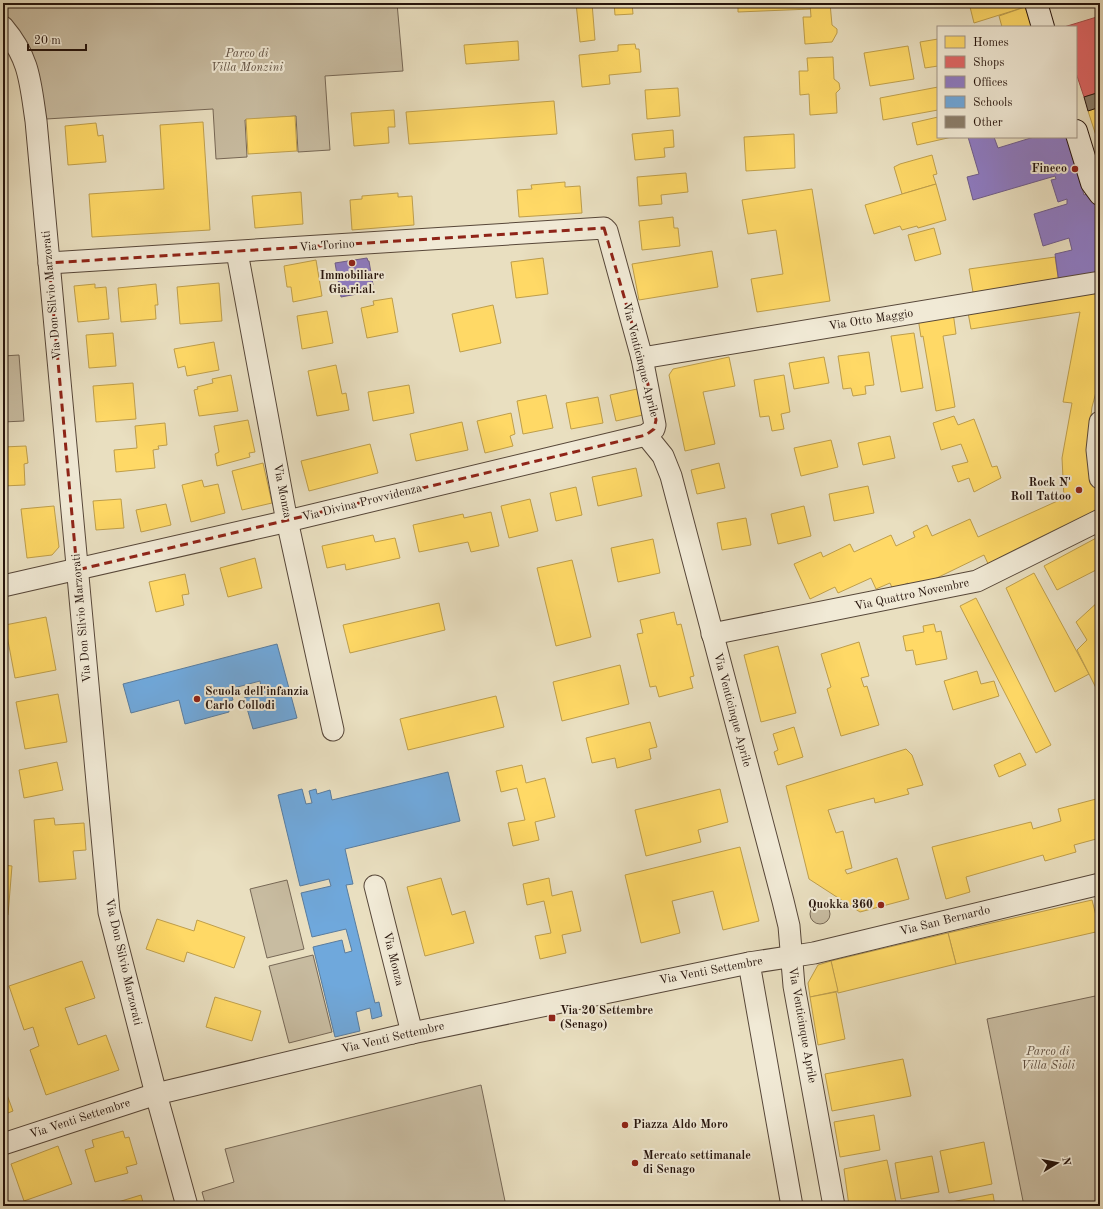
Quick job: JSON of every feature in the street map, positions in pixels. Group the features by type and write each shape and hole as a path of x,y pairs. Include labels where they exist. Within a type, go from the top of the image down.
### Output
{"street":[{"path":"1036,3 1043,26"},
{"name":"Via Don Silvio Marzorati","path":"3,28 21,52 30,85 36,121 109,912 156,1094 187,1206"},
{"path":"1077,134 1092,182 1100,194"},
{"name":"Via Torino","path":"49,263 605,229"},
{"name":"Via Venticinque Aprile","path":"605,229 642,358 656,420 654,430 646,435 663,456 671,476 789,926 790,957 794,986 834,1206"},
{"name":"Via Monza","path":"237,252 288,521 333,730"},
{"name":"Via Otto Maggio","path":"642,358 1100,282"},
{"path":"1100,422 1097,450 1100,478"},
{"name":"Via Divina Provvidenza","path":"3,586 288,521 646,435"},
{"name":"Via Quattro Novembre","path":"712,634 977,582 1100,520"},
{"name":"Via San Bernardo","path":"790,957 814,953 1100,884"},
{"name":"Via Monza","path":"376,886 412,1033"},
{"name":"Via Venti Settembre","path":"3,1144 156,1094 412,1033 749,963 790,957"},
{"path":"749,963 792,1206"}],"highlighted area":[{"path":"604,228 642,358 656,420 654,429 646,435 77,570 49,263"}],"green space":[{"name":"Parco di Villa Monzini","path":"3,3 397,3 403,71 325,76 330,150 298,152 296,116 245,120 247,157 216,159 213,109 46,119 36,66 28,46 9,21 3,9"},
{"path":"19,355 24,421 3,422 3,356"},
{"path":"287,880 304,949 267,958 250,889"},
{"path":"816,904 824,904 830,910 830,918 824,924 816,924 810,918 810,910"},
{"path":"313,955 332,1032 289,1043 269,966"},
{"name":"Parco di Villa Sioli","path":"1100,995 1100,1206 1024,1206 987,1019"},
{"path":"481,1085 506,1206 206,1206 202,1192 234,1182 225,1149"}],"building: Homes":[{"path":"576,3 592,3 595,40 580,42"},
{"path":"614,3 632,3 633,14 615,15"},
{"path":"738,3 810,3 811,9 738,12"},
{"path":"810,3 830,3 832,25 837,29 837,33 832,42 805,44 803,17 811,17"},
{"path":"830,3 859,3 830,6"},
{"path":"969,3 1023,3 1025,7 974,23"},
{"path":"1025,7 1032,26 1002,26 999,16"},
{"path":"937,39 937,66 925,68 920,42"},
{"path":"518,41 519,60 466,64 464,45"},
{"path":"635,44 636,49 639,49 641,72 609,75 610,84 582,87 579,55 618,51 618,45"},
{"path":"908,46 914,79 870,86 864,53"},
{"path":"833,57 834,79 839,83 840,89 836,93 837,113 810,115 809,94 800,95 799,71 808,71 807,58"},
{"path":"937,87 937,110 883,120 880,98"},
{"path":"678,88 680,116 647,119 645,90"},
{"path":"554,101 557,134 409,144 406,112"},
{"path":"1100,107 1100,148 1088,111"},
{"path":"394,110 395,127 388,127 389,143 354,146 351,113"},
{"path":"295,116 297,151 248,154 246,119"},
{"path":"937,117 937,138 948,138 917,145 912,123"},
{"path":"203,122 210,230 92,237 89,194 164,189 160,125"},
{"path":"96,123 98,136 103,135 106,162 68,165 65,126"},
{"path":"673,130 674,147 664,148 665,157 635,160 632,134"},
{"path":"794,134 795,168 746,171 744,137"},
{"path":"932,155 937,174 933,175 936,184 902,194 894,167"},
{"path":"686,173 688,192 661,195 662,204 639,206 637,177"},
{"path":"565,182 565,187 580,186 582,213 519,217 517,190 532,189 531,185"},
{"path":"936,184 946,220 918,228 917,226 902,230 900,226 874,234 865,205"},
{"path":"812,189 830,301 757,312 751,279 783,274 776,230 748,234 742,200"},
{"path":"301,192 303,224 255,228 252,196"},
{"path":"398,193 398,197 412,196 414,225 352,230 350,200 362,199 362,196"},
{"path":"673,217 674,228 678,228 680,246 642,250 639,221"},
{"path":"934,228 941,254 915,261 908,235"},
{"path":"712,251 718,287 639,300 632,264"},
{"path":"1055,257 1059,283 974,298 969,269"},
{"path":"543,258 548,294 516,298 511,262"},
{"path":"316,260 322,296 293,302 291,287 287,287 284,266"},
{"path":"219,283 222,321 180,324 177,287"},
{"path":"95,284 95,288 106,287 109,319 78,322 74,286"},
{"path":"156,284 158,305 155,305 156,319 121,322 118,288"},
{"path":"1100,287 1100,377 1092,407 1087,448 1100,511 990,568 984,555 912,590 908,583 893,590 890,583 876,589 871,578 838,593 835,587 810,599 794,564 821,552 823,557 850,544 854,552 891,535 896,546 915,537 913,532 927,525 932,536 970,519 978,537 1064,498 1062,458 1072,403 1063,402 1080,312 971,329 967,307"},
{"path":"392,298 398,332 367,338 361,308 374,305 373,301"},
{"path":"493,305 501,343 460,352 452,314"},
{"path":"327,311 333,343 302,349 297,316"},
{"path":"953,312 956,334 943,336 955,407 936,411 923,336 921,337 918,318"},
{"path":"113,333 116,366 89,368 86,335"},
{"path":"914,333 923,388 901,392 891,336"},
{"path":"214,342 219,370 187,376 185,366 178,368 174,349"},
{"path":"869,352 874,385 865,386 866,394 853,396 851,388 843,389 838,356"},
{"path":"729,357 735,386 703,392 715,444 685,451 669,375 673,369"},
{"path":"824,357 829,383 794,389 789,363"},
{"path":"336,365 342,394 346,393 349,410 317,416 308,371"},
{"path":"231,375 238,411 199,416 194,390 198,389 197,387 213,383 212,379"},
{"path":"784,375 790,412 781,414 784,429 772,431 769,416 760,417 754,380"},
{"path":"133,383 136,419 96,422 93,386"},
{"path":"409,385 414,413 373,421 368,392"},
{"path":"637,389 643,415 616,421 610,395"},
{"path":"546,395 553,428 523,434 517,401"},
{"path":"598,397 603,423 571,429 566,403"},
{"path":"511,413 515,434 510,436 513,446 485,453 477,421"},
{"path":"954,416 958,425 974,419 992,467 997,466 1001,478 974,492 969,478 958,482 952,466 968,462 961,444 941,450 933,423"},
{"path":"248,420 255,452 249,453 250,457 217,466 215,454 219,452 214,426"},
{"path":"462,422 468,450 416,461 410,434"},
{"path":"165,423 167,445 158,446 159,449 153,450 155,468 116,472 114,450 137,448 135,426"},
{"path":"890,436 895,458 863,465 858,443"},
{"path":"831,440 838,467 801,476 794,448"},
{"path":"370,444 378,473 309,491 301,461"},
{"path":"26,446 28,463 24,464 25,485 3,486 3,447"},
{"path":"263,463 272,503 242,510 232,471"},
{"path":"719,463 725,488 697,494 691,470"},
{"path":"636,468 642,496 598,506 592,477"},
{"path":"202,480 204,487 218,484 225,513 191,522 182,485"},
{"path":"868,486 874,513 834,521 829,494"},
{"path":"576,487 582,515 556,521 550,493"},
{"path":"121,499 124,528 96,530 93,501"},
{"path":"530,499 538,531 509,538 501,506"},
{"path":"166,504 171,525 141,532 136,510"},
{"path":"54,506 59,547 52,555 27,558 21,509"},
{"path":"804,506 811,536 778,544 771,514"},
{"path":"491,512 499,546 471,552 468,542 419,552 413,525 463,514 464,518"},
{"path":"746,518 751,545 722,550 717,523"},
{"path":"373,535 375,542 395,538 400,558 346,570 345,564 327,568 322,546"},
{"path":"1100,536 1100,572 1098,569 1057,590 1044,566"},
{"path":"653,539 660,573 618,582 611,548"},
{"path":"255,558 262,588 228,597 220,568"},
{"path":"572,560 591,637 556,646 537,568"},
{"path":"1034,573 1089,674 1055,692 1006,588"},
{"path":"185,574 189,594 182,595 184,605 156,612 149,582"},
{"path":"976,598 1051,745 1036,753 960,606"},
{"path":"1100,600 1100,696 1077,650 1087,640 1076,622"},
{"path":"439,603 445,630 350,653 343,625"},
{"path":"674,612 677,625 681,624 694,676 690,677 693,688 659,697 656,686 650,687 637,634 643,633 640,620"},
{"path":"46,617 56,670 15,678 5,625"},
{"path":"934,624 936,632 941,631 947,659 916,665 913,650 906,651 903,636 924,632 923,626"},
{"path":"859,642 869,676 861,678 864,687 867,686 879,725 841,736 827,689 831,687 821,654"},
{"path":"778,646 796,713 761,722 744,655"},
{"path":"620,665 629,704 562,721 553,682"},
{"path":"977,671 981,684 994,681 999,696 953,710 944,681"},
{"path":"58,694 67,742 25,749 16,702"},
{"path":"496,696 504,727 408,750 400,719"},
{"path":"650,722 657,747 649,749 651,759 617,768 615,758 592,763 586,738"},
{"path":"794,727 803,757 778,765 774,752 778,750 773,734"},
{"path":"906,749 912,755 923,785 907,789 909,794 875,803 874,798 828,810 836,833 843,831 852,868 845,870 847,874 897,858 909,899 860,912 809,879 786,786"},
{"path":"1020,753 1026,765 999,777 994,765"},
{"path":"57,762 63,790 24,798 19,770"},
{"path":"522,765 526,783 545,778 555,817 535,822 539,840 513,846 508,823 525,820 517,788 501,792 496,771"},
{"path":"720,789 728,822 698,830 701,842 646,856 635,810"},
{"path":"1100,798 1100,838 1074,845 1076,852 1045,861 1043,855 966,877 970,892 946,899 932,847 1031,822 1033,829 1061,821 1058,809"},
{"path":"54,818 55,825 84,823 86,850 73,851 76,879 39,882 34,820"},
{"path":"740,847 759,921 723,930 713,891 672,901 680,933 641,943 625,875"},
{"path":"3,865 12,866 8,915 3,915"},
{"path":"441,878 452,915 465,911 474,943 425,956 407,887"},
{"path":"549,878 552,896 572,891 581,931 562,935 566,953 540,959 535,936 551,933 544,901 527,905 523,884"},
{"path":"1092,900 1100,931 956,964 948,933"},
{"path":"157,919 194,931 197,920 245,937 234,968 187,952 184,962 146,949"},
{"path":"948,933 956,964 838,993 831,961"},
{"path":"82,961 95,998 65,1008 78,1045 106,1035 119,1070 46,1095 30,1050 39,1046 33,1027 24,1030 9,986"},
{"path":"831,961 838,991 810,997 808,983 818,965"},
{"path":"836,992 845,1039 818,1045 810,997"},
{"path":"215,997 261,1011 252,1041 206,1027"},
{"path":"903,1059 911,1096 832,1111 825,1074"},
{"path":"3,1084 13,1111 3,1115"},
{"path":"874,1115 880,1150 840,1157 834,1122"},
{"path":"123,1131 125,1138 129,1137 137,1164 126,1167 128,1173 95,1182 85,1150 94,1147 92,1140"},
{"path":"984,1142 992,1184 949,1193 940,1151"},
{"path":"58,1146 72,1184 24,1201 11,1164"},
{"path":"932,1156 939,1192 901,1199 895,1163"},
{"path":"887,1160 896,1202 875,1206 849,1206 844,1169"},
{"path":"993,1194 995,1206 951,1206 951,1202"},
{"path":"141,1195 144,1206 105,1206"}],"building: Shops":[{"path":"1100,16 1100,92 1084,97 1077,76 1077,26 1067,26"}],"building: Offices":[{"path":"968,138 994,138 998,148 1031,138 1068,138 1084,195 1093,192 1100,214 1100,273 1059,283 1055,254 1072,250 1069,238 1043,246 1034,214 1067,204 1067,199 1058,202 1051,180 1056,179 1055,176 973,200 967,177 979,174"},
{"path":"367,258 369,261 373,291 341,297 335,263"}],"building: Schools":[{"path":"277,644 297,718 253,729 244,698 262,693 260,681 230,689 233,700 227,702 229,712 185,724 179,700 131,713 123,684"},
{"path":"448,772 460,821 345,849 353,884 346,885 375,1003 379,1002 382,1016 372,1019 370,1008 356,1012 360,1031 335,1037 313,947 342,940 345,953 352,951 346,929 312,937 301,893 331,886 329,879 300,886 278,795 302,789 306,804 312,803 309,791 316,789 317,794 330,790 332,800"}],"building: Other":[{"path":"1100,92 1100,107 1088,111 1084,97"}],"place":[{"name":"Fineco","path":"1075,169"},
{"name":"Immobiliare Gia.ri.al.","path":"352,263"},
{"name":"Rock N' Roll Tattoo","path":"1079,490"},
{"name":"Scuola dell'infanzia Carlo Collodi","path":"197,699"},
{"name":"Quokka 360","path":"881,905"},
{"name":"Via 20 Settembre (Senago)","path":"552,1018"},
{"name":"Piazza Aldo Moro","path":"625,1125"},
{"name":"Mercato settimanale di Senago","path":"635,1163"}]}
